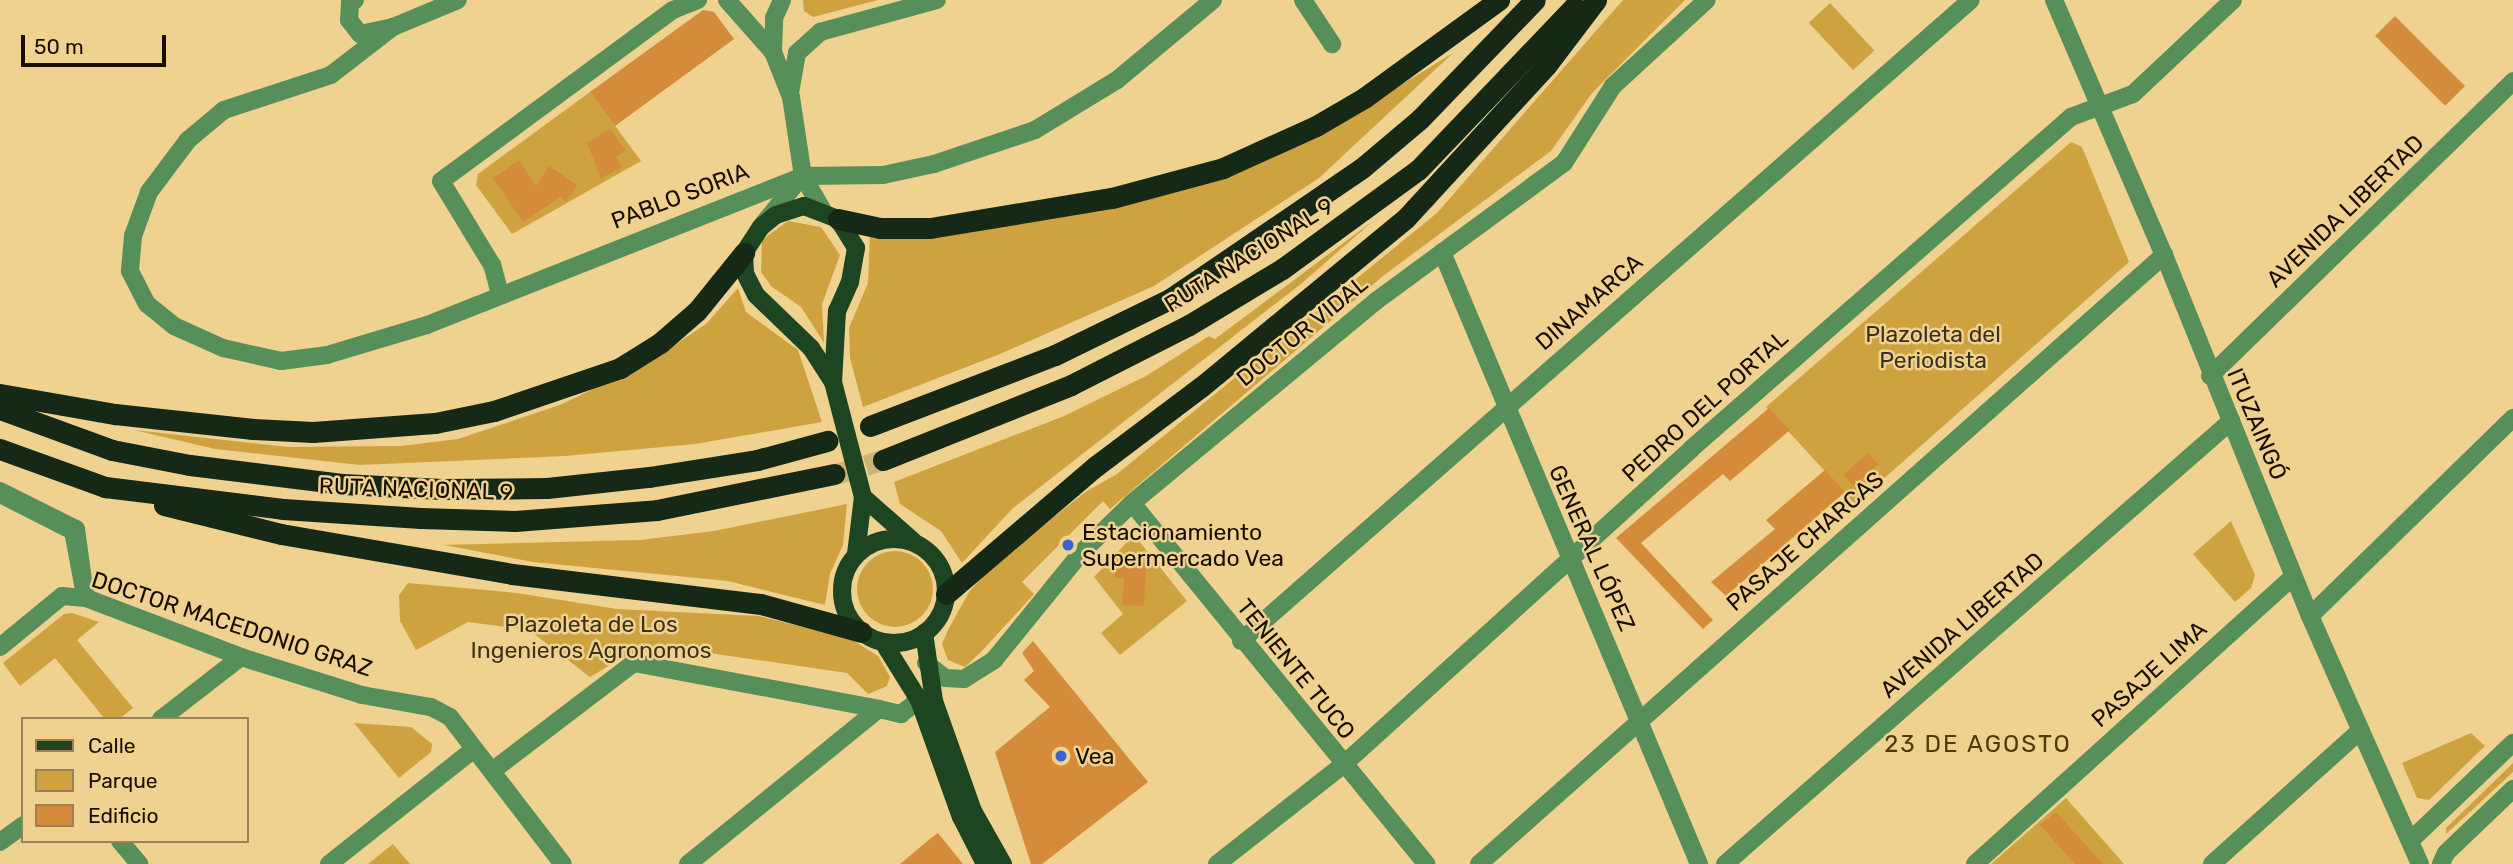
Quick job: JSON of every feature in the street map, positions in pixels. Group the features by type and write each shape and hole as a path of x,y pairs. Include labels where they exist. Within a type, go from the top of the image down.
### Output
{"highway":[{"path":"830,215 880,228 930,228 1112,198 1223,168 1316,126 1364,98 1499,0"},
{"name":"RUTA NACIONAL 9","path":"870,426 1055,355 1170,299 1362,168 1420,118 1535,0"},
{"name":"RUTA NACIONAL 9","path":"883,460 1071,385 1189,325 1282,269 1418,170 1501,88 1579,0"},
{"path":"946,594 1096,466 1200,387 1406,218 1546,66 1596,0"},
{"path":"0,394 115,414 253,429 313,432 435,423 494,411 620,368 660,343 697,311 744,253"},
{"name":"RUTA NACIONAL 9","path":"0,409 112,450 190,465 342,484 442,489 547,488 649,477 757,460 827,441"},
{"name":"RUTA NACIONAL 9","path":"0,449 105,487 283,509 515,521 657,510 834,474"},
{"path":"105,487 193,514 282,534 512,574 761,604 861,632"}],"main road":[{"path":"833,382 811,348 756,295 745,273 744,253 761,227 790,209 804,206 830,215 856,248 855,264 835,320 833,382 863,497 856,554 842,580 844,608 861,632 883,642 898,643 924,633 936,622 946,594 939,563 863,497"},
{"path":"856,554 884,539 915,542"},
{"path":"924,633 926,663 934,701 973,811 1003,864"},
{"path":"883,642 919,700 961,817 985,864"}],"street":[{"path":"355,0 350,3 349,20 360,34 393,27 458,0"},
{"path":"500,294 492,265 441,181 673,10 698,0"},
{"path":"703,0 728,2 773,52 791,97 803,176 830,215"},
{"path":"773,52 774,18 782,0"},
{"path":"791,97 797,53 820,32 937,0"},
{"name":"PABLO SORIA","path":"393,27 331,75 224,110 188,141 149,192 133,236 130,271 147,304 174,326 223,348 281,362 327,355 427,325 803,176 883,175 934,164 1035,130 1117,80 1213,0"},
{"path":"1303,0 1332,44"},
{"name":"DOCTOR VIDAL","path":"926,663 944,678 964,679 994,660 1081,552 1132,503 1328,340 1564,163 1613,86 1707,0"},
{"name":"DINAMARCA","path":"1241,641 1971,0"},
{"name":"ITUZAINGÓ","path":"2054,0 2164,255 2210,376 2231,421 2293,577 2420,864"},
{"name":"PEDRO DEL PORTAL","path":"1217,864 1343,765 1569,563 1701,440 2071,117 2133,94 2233,0"},
{"name":"AVENIDA LIBERTAD","path":"2210,376 2513,81"},
{"path":"761,227 786,192 803,176"},
{"name":"GENERAL LÓPEZ","path":"1442,252 1569,563 1641,717 1699,864"},
{"name":"PASAJE CHARCAS","path":"1479,864 1641,717 2164,255"},
{"path":"2310,616 2513,418"},
{"name":"AVENIDA LIBERTAD","path":"1725,864 2231,421"},
{"path":"0,492 76,529 85,595 73,531 0,492"},
{"name":"TENIENTE TUCO","path":"1132,503 1241,641 1426,864"},
{"name":"PASAJE LIMA","path":"1975,864 2293,577"},
{"name":"DOCTOR MACEDONIO GRAZ","path":"0,647 62,596 86,598 241,657 362,695 431,707 450,717 564,864"},
{"path":"164,717 241,657"},
{"path":"492,771 635,663 901,714 919,700"},
{"path":"688,864 879,709"},
{"path":"2212,864 2361,730"},
{"path":"2411,840 2513,743"},
{"path":"329,864 474,749"},
{"path":"2441,864 2446,853 2513,789"},
{"path":"0,842 21,826"},
{"path":"122,843 139,864"}],"green space":[{"path":"803,0 878,0 813,17 804,11"},
{"path":"1623,0 1685,0 1592,93 1551,151 1383,276 1110,509 1103,501 1022,582 1034,594 980,653 965,667 948,660 942,644 948,630 969,592 993,565 1087,491 1117,474 1437,213"},
{"path":"1830,3 1874,51 1853,70 1809,23"},
{"path":"1453,53 1319,178 1154,286 1000,354 863,407 850,358 849,328 868,283 870,235 936,238 1120,206 1222,178 1315,138"},
{"path":"590,92 641,161 512,234 476,185 478,174"},
{"name":"Plazoleta del Periodista","path":"2071,142 2082,147 2129,262 1855,504 1766,407"},
{"path":"788,221 821,227 840,255 822,304 824,343 801,307 771,286 761,272 762,240"},
{"path":"1373,221 1302,283 1013,508 962,563 941,531 900,504 894,482 1064,416 1146,376 1209,336 1215,339"},
{"path":"738,288 746,312 798,350 822,422 695,444 565,456 360,465 215,449 134,430 289,447 401,446 458,439 560,405 649,362 706,324"},
{"path":"847,504 843,545 830,574 825,605 728,581 533,562 444,545 640,540 714,531"},
{"path":"2231,521 2255,575 2251,588 2235,602 2193,554"},
{"path":"1129,540 1139,541 1187,601 1120,655 1101,633 1123,614 1094,577"},
{"path":"895,551 909,554 922,562 930,575 933,589 930,603 922,616 909,624 895,627 881,624 868,616 860,603 857,589 860,575 868,562 881,554"},
{"name":"Plazoleta de Los Ingenieros Agronomos","path":"408,583 517,593 617,609 759,616 851,639 878,656 890,677 887,686 868,694 847,673 662,646 622,658 590,677 529,630 468,622 416,650 400,621 399,595"},
{"path":"72,613 99,622 77,640 133,708 122,717 103,717 55,658 20,686 3,663 64,614"},
{"path":"354,723 411,727 432,744 431,752 399,778"},
{"path":"2471,733 2485,746 2429,800 2417,798 2402,763"},
{"path":"2513,763 2513,772 2446,834 2446,828"},
{"path":"2066,798 2124,864 1991,864"},
{"path":"393,844 410,864 368,864"}],"building":[{"path":"703,10 714,12 734,39 615,126 590,92"},
{"path":"2395,16 2465,86 2445,106 2375,36"},
{"path":"610,129 626,150 616,157 622,167 601,178 587,143"},
{"path":"519,160 536,186 549,166 577,185 566,201 560,197 523,222 493,178"},
{"path":"1769,408 1790,430 1730,481 1723,474 1641,543 1713,620 1703,629 1616,538"},
{"path":"1868,453 1878,464 1854,486 1843,475"},
{"path":"1825,470 1845,492 1726,596 1711,582 1775,529 1766,520"},
{"path":"1115,562 1146,563 1144,606 1122,605 1124,578 1115,578"},
{"name":"Vea","path":"1033,641 1148,782 1042,864 1031,864 995,752 1050,707 1024,680 1034,671 1022,653"},
{"path":"2056,812 2103,864 2075,864 2040,825"},
{"path":"938,833 963,864 900,864 931,838"}],"tunnel":[{"path":"836,474 883,460"}],"place":[{"name":"Estacionamiento Supermercado Vea","path":"1068,545"},
{"name":"Vea","path":"1061,756"}],"district":[{"name":"23 DE AGOSTO","path":"1978,745"}]}
